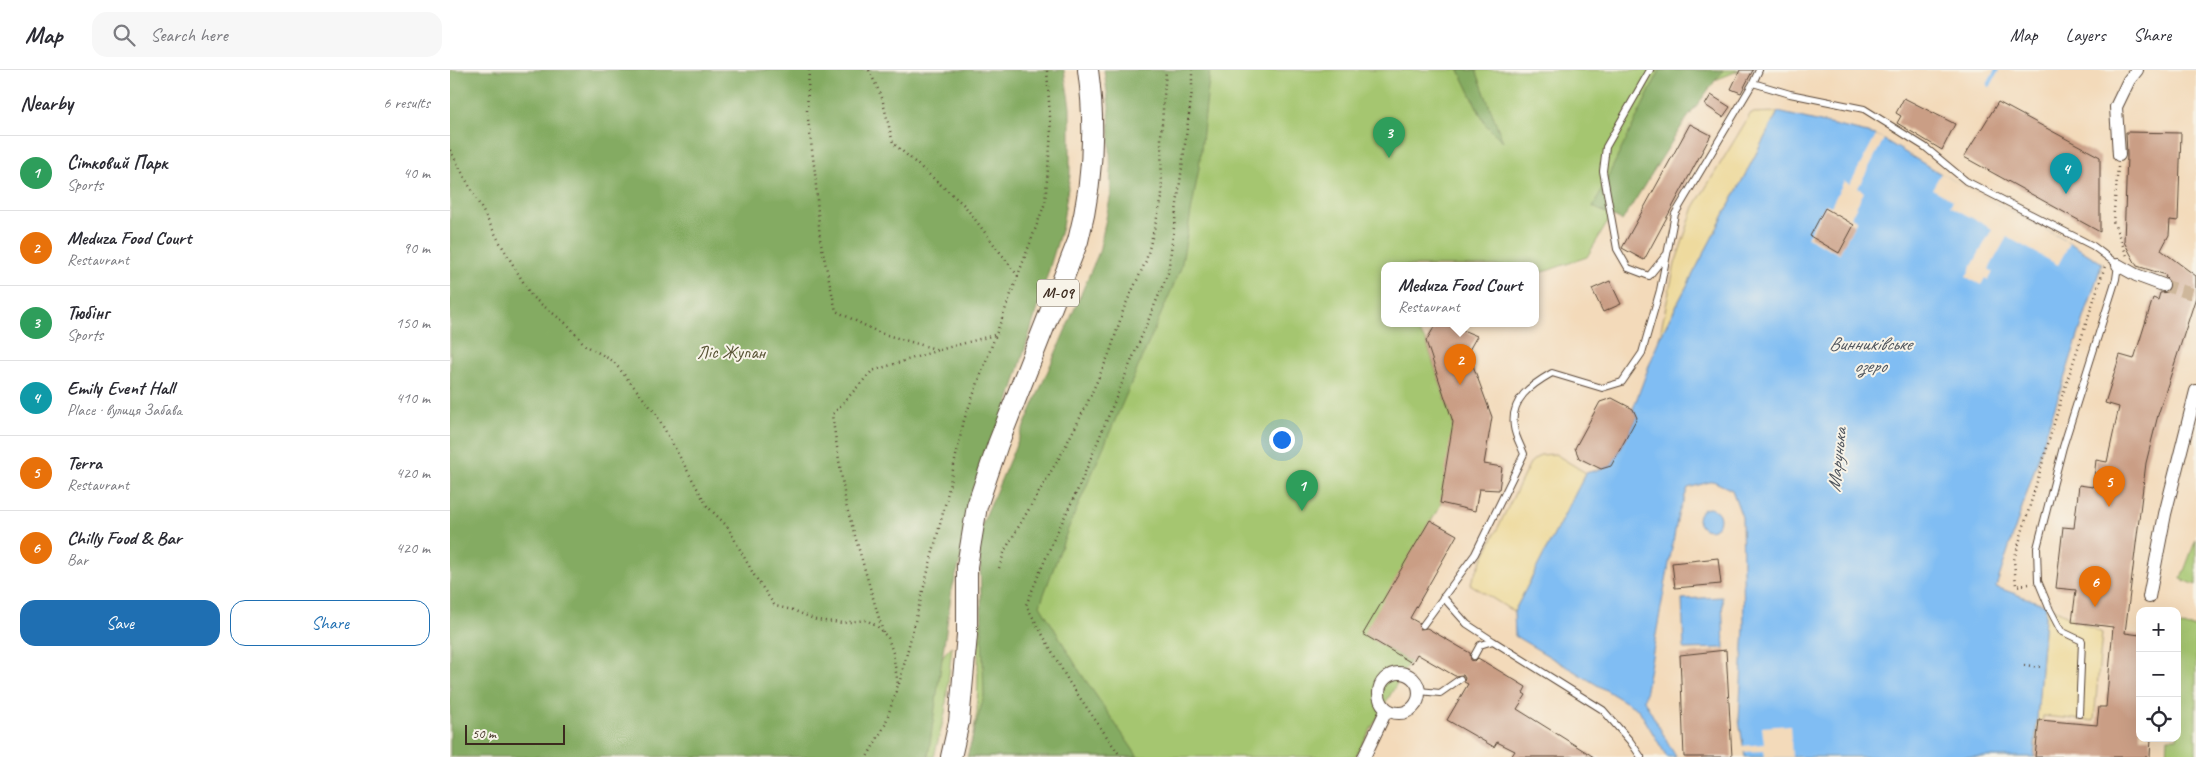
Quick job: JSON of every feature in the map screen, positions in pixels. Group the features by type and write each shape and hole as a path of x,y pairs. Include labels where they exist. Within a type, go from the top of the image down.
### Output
{"main road":[{"name":"М-09","path":"951,757 959,722 967,635 967,566 977,506 998,444 1078,241 1087,207 1092,175 1093,136 1092,97 1088,70"}],"street":[{"path":"2119,155 2116,107 2129,80 2137,70"},
{"path":"2118,265 2136,275 2162,285"},
{"path":"2149,597 2165,514 2196,391"},
{"path":"1400,673 1409,676 1414,680 1419,691 1416,703 1407,711 1400,712 1387,709 1381,700 1380,688 1386,678 1392,674 1400,673"},
{"path":"1364,757 1387,709"}],"lane":[{"path":"1650,70 1606,148 1603,172 1617,249 1628,268 1649,276 1667,254"},
{"path":"1423,626 1475,554 1524,454 1514,428 1517,401 1532,386 1552,373 1602,388 1622,382 1642,353 1660,290 1675,214 1759,70"},
{"path":"1753,83 1790,94 1864,109 1925,147 1966,181 2093,246 2118,265 2116,279 2063,447 2038,548 2038,581 2050,610 2061,631 2082,641 2079,714"},
{"path":"1443,597 1467,624 1603,710 1630,741 1641,757"},
{"path":"1474,656 1480,645 1493,641"},
{"path":"1419,691 1440,693 1460,679"}],"path":[{"path":"809,70 807,111 815,173 820,239 836,311 880,334 939,350"},
{"path":"838,70 843,70"},
{"path":"869,70 882,98 893,143 964,205 1018,276"},
{"path":"866,757 885,725 898,685 946,501 964,420 998,334 1045,203 1051,134 1047,70"},
{"path":"999,568 1005,550 1063,451 1086,406 1110,352 1124,308 1146,261 1162,198 1161,136 1166,70"},
{"path":"1121,757 1069,682 1026,605 1053,541 1078,490 1168,273 1192,91 1192,70"},
{"path":"450,150 499,241 532,296 568,325 585,345 613,361 651,407 707,506 727,526 754,575 775,606 793,610 816,620 842,623 866,620 877,626 888,638 893,653 898,685"},
{"path":"2119,155 2113,221 2136,275"},
{"path":"2038,581 2016,586 2014,560 2060,403 2106,264 2093,246"},
{"path":"884,633 846,505 832,415 872,371 998,334"},
{"path":"2024,665 2041,667"}],"green space":[{"name":"Ліс Жупан","path":"450,70 1064,70 1070,107 1070,175 1062,227 952,589 928,757 450,757"},
{"path":"1104,70 1210,70 1199,168 1181,268 1068,529 1040,605 1080,672 1138,757 967,757 984,696 979,531 1099,252 1111,194 1109,106"},
{"path":"1182,70 1740,70 1693,89 1669,119 1587,257 1540,273 1539,262 1381,262 1381,327 1414,327 1426,341 1453,422 1453,439 1441,504 1365,635 1409,662 1355,757 969,757 977,712 979,624 997,599"},
{"path":"1459,70 1476,70 1503,142 1485,124"},
{"path":"1660,70 1723,70 1683,124 1622,221 1593,207"},
{"path":"2196,539 2196,585 2181,579"},
{"path":"2181,626 2196,627 2196,757 2167,757 2168,742 2181,742"},
{"path":"952,646 945,713 934,757 892,757 945,653"}],"sand":[{"path":"1778,112 1659,339 1675,264 1694,207 1751,113"},
{"path":"1555,454 1586,473 1514,612 1470,584 1530,463 1540,455"},
{"path":"2046,605 2102,633 2094,721 2043,716 2039,757 2034,757"}],"water":[{"name":"Винниківське озеро","path":"1778,112 1876,135 1936,171 2070,243 2102,263 1996,587 2046,605 2034,757 1745,757 1739,720 1744,627 1742,517 1732,490 1713,481 1688,488 1678,515 1644,700 1676,757 1667,757 1639,710 1515,636 1514,612 1586,473 1611,466 1637,418 1633,409 1659,339"},
{"path":"1705,508 1713,508 1720,515 1720,523 1713,530 1705,530 1698,523 1698,515"},
{"path":"1722,597 1724,648 1684,649 1682,599"}],"pier":[{"path":"1876,135 1884,139 1858,188 1864,192 1851,217 1857,220 1839,254 1807,237 1826,204 1831,206 1844,181 1850,184"},
{"path":"1941,173 2070,243 2058,265 2007,237 1989,269 1993,272 1988,280 1985,278 1981,285 1966,277 1992,229 1950,206 1953,200 1932,189"},
{"path":"1790,725 1792,757 1765,757 1764,751 1742,752 1741,746 1764,744 1762,727"}],"building":[{"path":"1740,70 1753,70 1741,93 1731,89"},
{"path":"1711,95 1730,107 1723,117 1705,105"},
{"path":"1904,98 1955,124 1942,150 1897,123 1901,116 1896,113"},
{"path":"1998,102 2100,157 2100,232 1964,157"},
{"path":"1690,124 1711,135 1644,260 1622,248"},
{"path":"2126,132 2181,133 2178,221 2170,220 2169,235 2161,250 2196,276 2196,297 2158,415 2146,463 2125,633 2136,634 2136,742 2151,742 2150,757 2035,757 2039,720 2097,725 2099,707 2106,707 2113,627 2072,622 2076,590 2056,588 2063,527 2074,528 2079,485 2093,487 2096,460 2107,462 2119,407 2105,403 2120,355 2134,359 2153,298 2158,300 2160,293 2168,292 2171,287 2171,283 2165,277 2166,275 2137,266 2124,242"},
{"path":"1825,208 1854,225 1839,253 1810,236"},
{"path":"1610,281 1621,304 1603,312 1592,289"},
{"path":"1434,327 1455,327 1477,336 1468,352 1492,417 1484,464 1502,467 1499,490 1479,489 1475,511 1440,503 1453,422 1426,341"},
{"path":"1612,398 1633,409 1637,418 1611,466 1601,469 1579,458 1575,448 1600,402"},
{"path":"1430,520 1457,535 1410,618 1419,623 1420,629 1427,628 1470,653 1471,660 1475,661 1478,658 1526,687 1523,693 1526,695 1517,709 1594,757 1511,757 1515,751 1497,742 1494,747 1447,720 1468,684 1464,682 1465,678 1463,675 1455,676 1417,654 1412,663 1363,634"},
{"path":"1718,558 1721,584 1675,588 1672,563"},
{"path":"1726,650 1732,757 1684,757 1680,655"}],"waterway":[{"name":"Марунька","path":"1989,85 1997,70"}],"tunnel":[{"path":"2163,285 2196,295"}],"place":[{"name":"Тюбінг","path":"1389,158"},
{"name":"Emily Event Hall","path":"2066,194"},
{"name":"Meduza Food Court","path":"1460,385"},
{"name":"Terra","path":"2109,507"},
{"name":"Сітковий Парк","path":"1302,511"},
{"name":"Chilly Food & Bar","path":"2095,607"}]}
